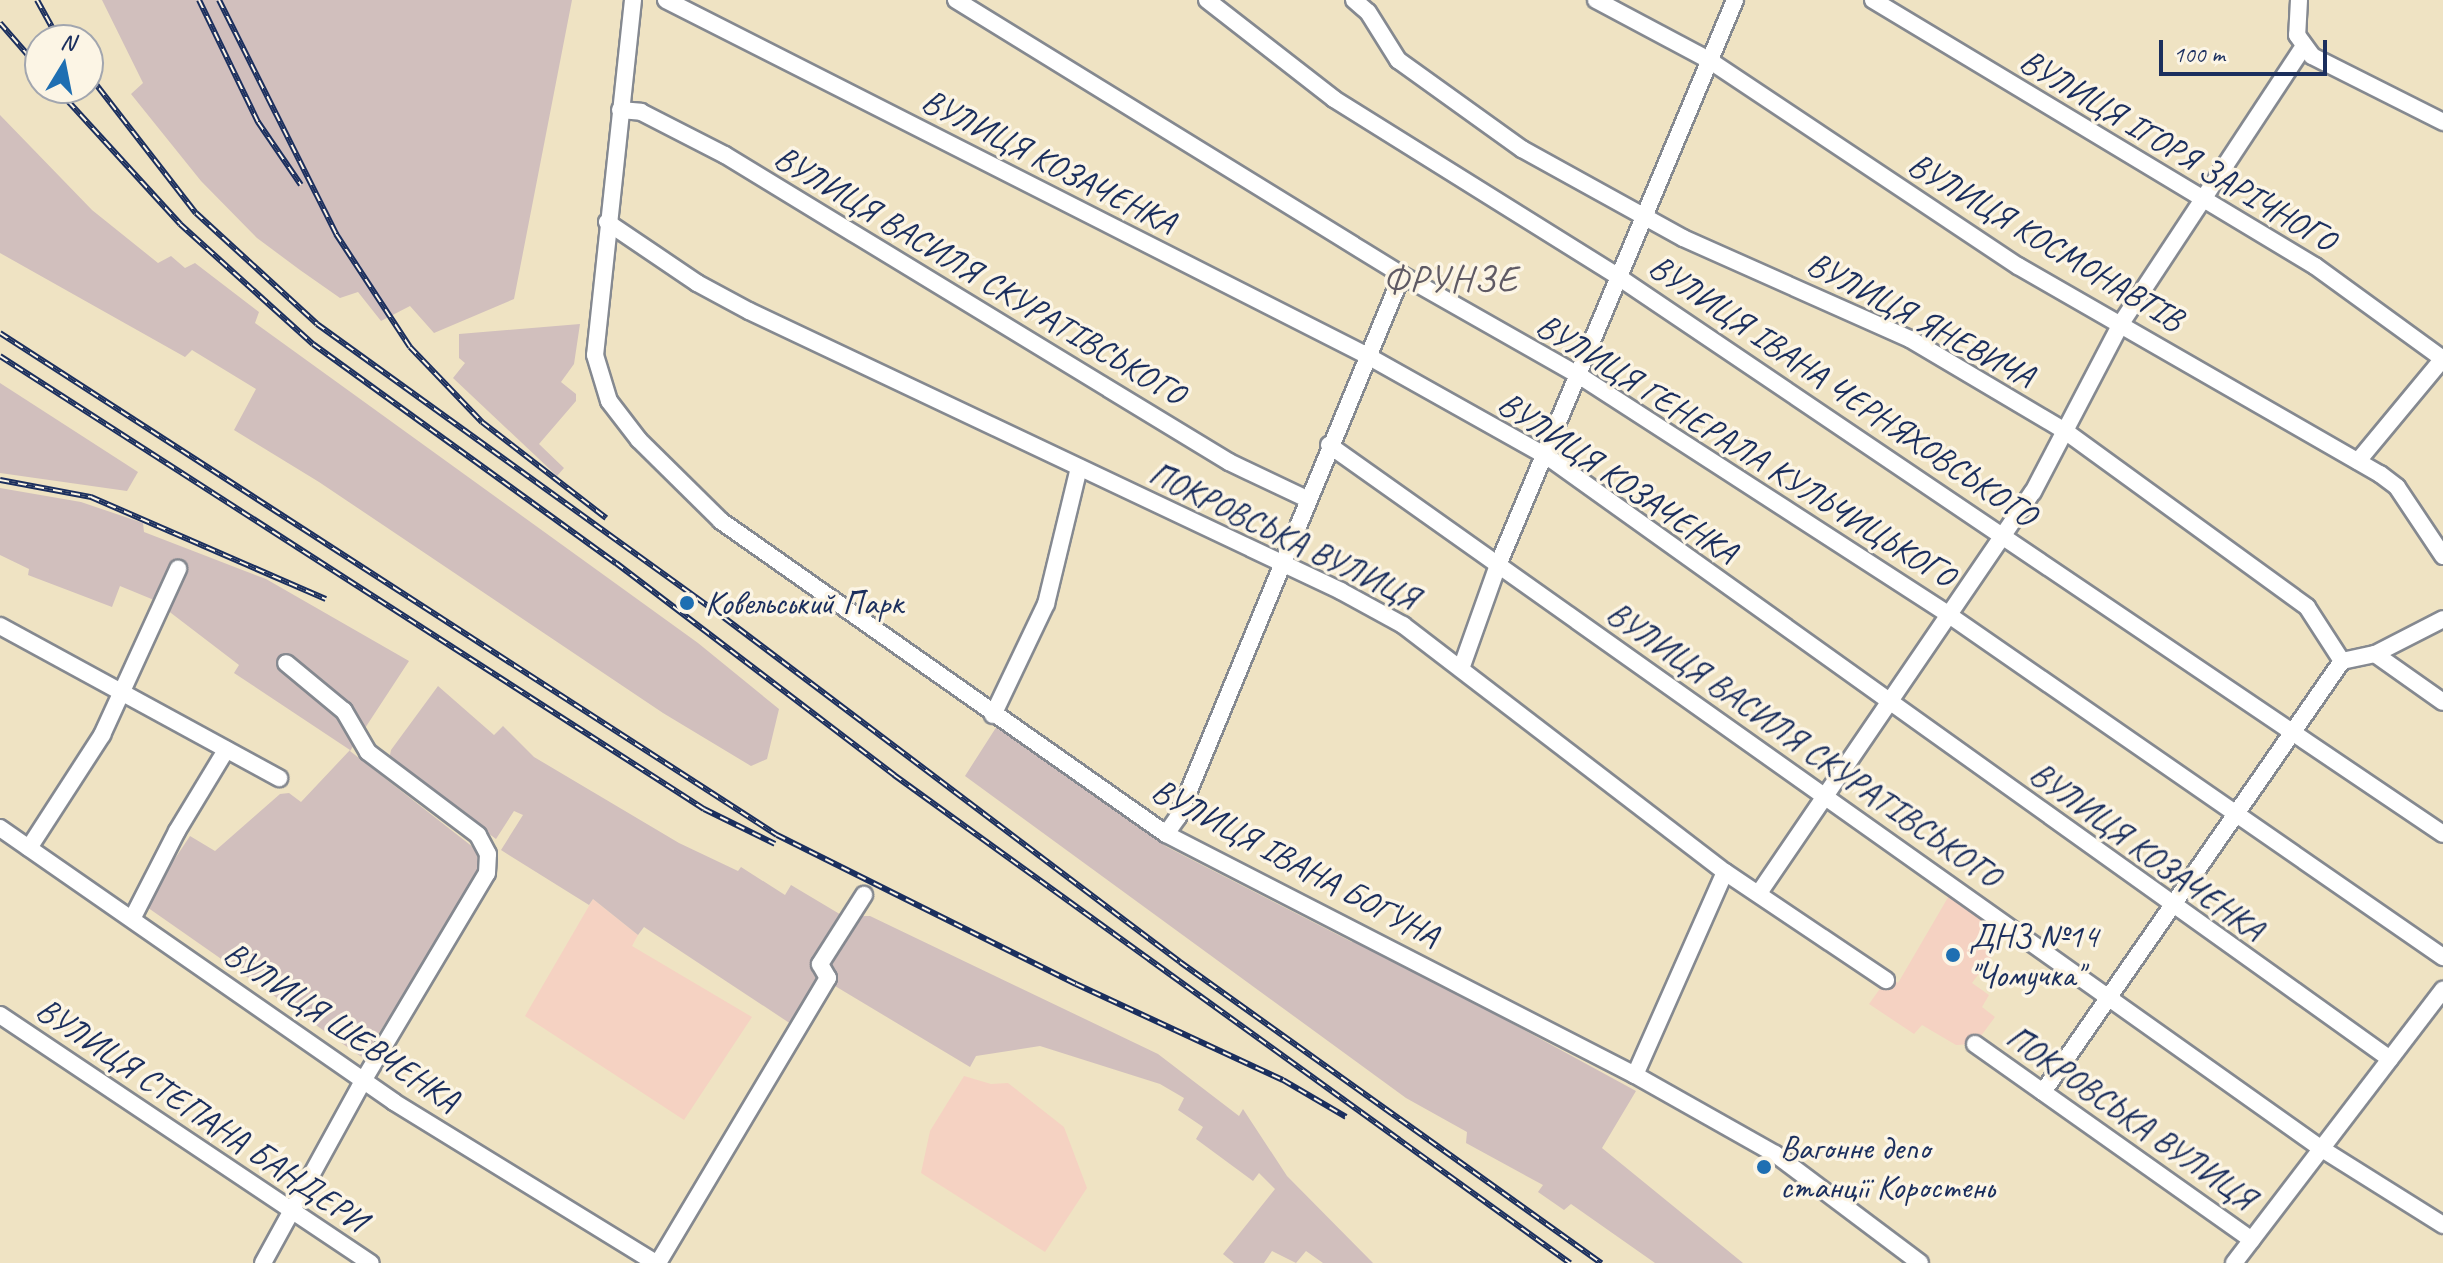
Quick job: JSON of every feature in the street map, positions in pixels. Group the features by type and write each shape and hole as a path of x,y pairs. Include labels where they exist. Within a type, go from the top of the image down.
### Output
{"street":[{"path":"607,222 633,0"},
{"name":"ВУЛИЦЯ КОЗАЧЕНКА","path":"666,0 1366,355 1548,457 2171,907 2390,1059"},
{"name":"ВУЛИЦЯ ГЕНЕРАЛА КУЛЬЧИЦЬКОГО","path":"956,0 1402,275 1580,376 1949,615 2234,816 2443,957"},
{"name":"ВУЛИЦЯ ІВАНА ЧЕРНЯХОВСЬКОГО","path":"1207,0 1334,99 1620,278 2004,532 2443,834"},
{"name":"ВУЛИЦЯ ЯНЕВИЧА","path":"1354,0 1368,12 1398,60 1428,86 1522,149 1645,218 1910,339 2065,431 2307,607 2342,661"},
{"name":"ВУЛИЦЯ КОСМОНАВТІВ","path":"1596,0 1709,60 1933,212 2358,461 2397,487 2443,556"},
{"path":"1462,666 1498,565 1548,457 1735,0"},
{"name":"ВУЛИЦЯ ІГОРЯ ЗАРІЧНОГО","path":"1873,0 2315,266 2442,360"},
{"path":"2299,0 2297,26 2303,48 2443,122"},
{"path":"1759,893 2033,492 2122,322 2303,48"},
{"name":"ВУЛИЦЯ ВАСИЛЯ СКУРАТІВСЬКОГО","path":"620,110 641,112 725,155 1229,462 1307,499"},
{"name":"ВУЛИЦЯ ІВАНА БОГУНА","path":"607,222 595,355 609,401 639,440 721,521 1166,834 1635,1075 1775,1154 1920,1263"},
{"name":"ПОКРОВСЬКА ВУЛИЦЯ","path":"607,222 697,283 749,311 1403,625 1462,666 1725,872 1886,980"},
{"path":"1166,834 1178,817 1366,355 1402,275"},
{"path":"2358,461 2442,360"},
{"name":"ВУЛИЦЯ ВАСИЛЯ СКУРАТІВСЬКОГО","path":"1329,445 2322,1149 2443,1225"},
{"path":"993,715 1046,604 1079,468"},
{"path":"29,848 102,735 178,569"},
{"path":"2043,1092 2342,661 2375,654 2443,619"},
{"path":"0,626 279,778"},
{"path":"2375,654 2443,702"},
{"path":"263,1263 290,1208 487,873 488,854 478,835 368,752 344,711 286,663"},
{"path":"132,919 226,750"},
{"name":"ВУЛИЦЯ ШЕВЧЕНКА","path":"0,828 363,1081 657,1263"},
{"path":"1635,1075 1725,872"},
{"path":"657,1263 828,978 820,964 864,895"},
{"path":"2239,1261 2443,990"},
{"name":"ВУЛИЦЯ СТЕПАНА БАНДЕРИ","path":"0,1015 371,1263"},
{"name":"ПОКРОВСЬКА ВУЛИЦЯ","path":"1975,1044 2252,1240"}],"shaded area":[{"path":"102,0 572,0 514,299 434,333 410,306 381,321 358,292 340,298 300,270 257,238 201,181 131,94 143,83"},
{"path":"0,115 92,210 158,263 171,256 185,268 195,263 259,312 255,323 698,643 779,709 767,759 751,766 663,713 319,482 234,430 256,389 192,350 185,357 0,253"},
{"path":"580,324 574,364 561,382 576,394 576,401 539,444 564,468 557,476 453,378 465,363 459,358 459,334"},
{"path":"0,383 138,472 127,491 0,473"},
{"path":"0,488 81,502 143,523 144,532 266,579 409,661 350,751 478,851 483,870 363,1058 144,905 190,836 215,851 280,794 289,793 301,802 350,750 234,673 239,665 154,600 120,586 112,607 28,575 29,569 0,555"},
{"path":"438,686 494,735 503,726 534,757 679,843 738,871 741,867 785,895 791,885 843,916 870,916 1158,1054 1239,1116 1243,1109 1287,1176 1373,1263 1323,1263 1306,1251 1296,1263 1272,1251 1264,1263 1234,1263 1223,1254 1275,1189 1259,1173 1253,1181 1196,1139 1203,1127 1178,1110 1184,1098 1160,1084 1040,1046 976,1056 970,1067 820,977 791,1024 644,927 638,935 593,899 589,905 501,850 523,815 514,811 496,839 389,760 391,750"},
{"path":"997,726 1167,847 1352,942 1355,938 1636,1091 1602,1148 1743,1263 1655,1263 1571,1204 1564,1210 1538,1192 1543,1185 1466,1143 1467,1132 1406,1098 965,776"},
{"name":"ДНЗ №14 \"Чомучка\"","path":"1950,894 2008,934 1972,983 1989,995 1982,1007 1995,1017 1975,1044 1956,1045 1922,1025 1914,1034 1869,1004 1889,976 1898,983"},
{"path":"593,899 638,935 632,946 752,1017 684,1120 525,1016"},
{"path":"964,1076 991,1084 1008,1083 1064,1127 1087,1188 1045,1252 921,1173 930,1131"}],"railway":[{"path":"37,0 50,24"},
{"path":"199,0 258,122 301,185"},
{"path":"219,0 336,234 410,347 482,422 606,518"},
{"path":"0,23 24,51"},
{"path":"104,95 196,213 317,324 710,607 1180,962 1601,1263"},
{"path":"71,104 180,224 313,344 616,563 894,775 1570,1263"},
{"path":"0,333 777,835 1076,984 1283,1080 1346,1117"},
{"path":"0,356 704,809 775,844"},
{"path":"0,480 91,497 326,599"}],"place":[{"name":"Ковельський Парк","path":"687,603"},
{"name":"ДНЗ №14 \"Чомучка\"","path":"1953,955"},
{"name":"Вагонне депо станції Коростень","path":"1764,1167"}],"district":[{"name":"ФРУНЗЕ","path":"1451,279"}]}
